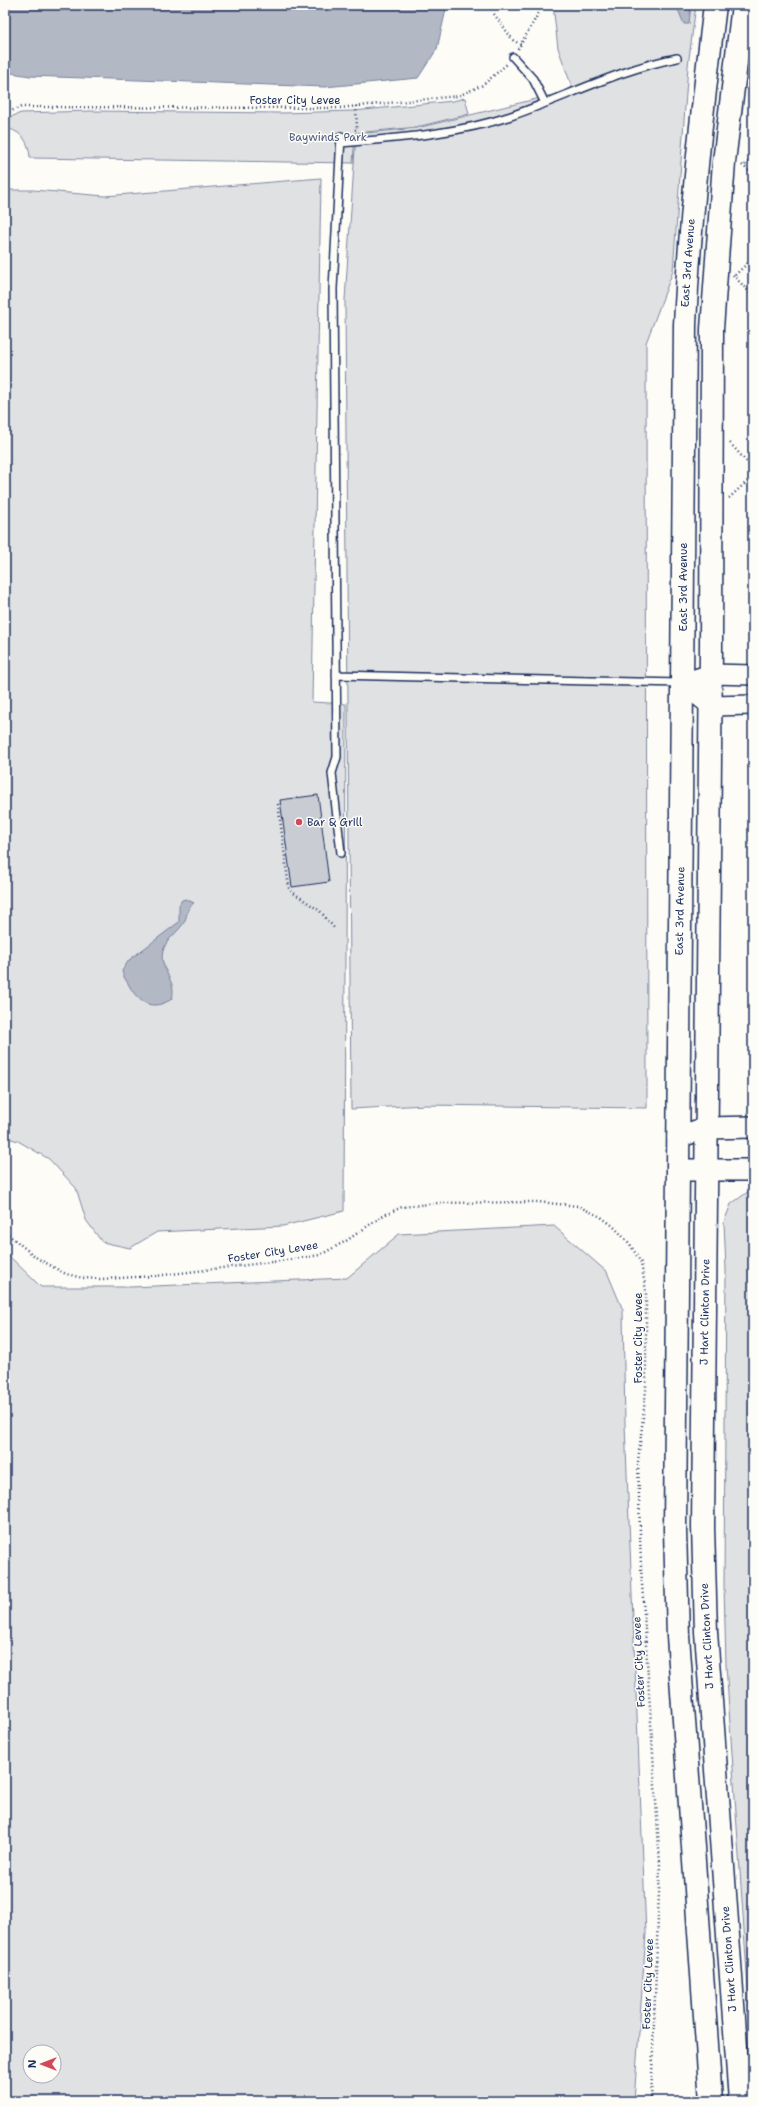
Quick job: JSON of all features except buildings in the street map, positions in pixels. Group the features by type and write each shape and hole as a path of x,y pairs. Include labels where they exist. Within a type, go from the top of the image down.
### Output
{"main road":[{"name":"East 3rd Avenue","path":"678,1170 685,333 687,270 696,168 715,5"},
{"path":"706,1170 711,706 712,329 725,274 724,162 743,5"},
{"path":"678,1137 706,1128 753,1127"},
{"path":"712,2101 676,1582 678,1170 753,1170"},
{"name":"J Hart Clinton Drive","path":"706,1170 703,1581 740,2101"}],"street":[{"path":"682,683 711,674 753,675"},
{"path":"682,683 711,706 753,705"}],"lane":[{"path":"513,58 533,80 544,103"},
{"path":"341,853 332,773 337,757 333,289 342,140 411,137 460,129 510,116 650,64 677,58"},
{"path":"336,675 682,683"}],"path":[{"name":"Foster City Levee","path":"5,112 22,107 339,108 458,96 483,85 513,58 537,16 540,5"},
{"path":"494,14 513,40 521,44"},
{"path":"342,140 357,129 356,106"},
{"path":"744,165 753,157"},
{"path":"753,258 725,274 753,296"},
{"path":"712,424 753,469"},
{"path":"711,515 753,476"},
{"path":"278,804 290,888 292,892 320,911 335,929"},
{"name":"Foster City Levee","path":"5,1232 37,1258 66,1274 83,1278 101,1279 155,1276 280,1261 320,1254 346,1241 384,1215 402,1207 438,1203 538,1202 578,1206 601,1217 613,1226 630,1244 641,1263 646,1291 646,1390 638,1462 641,1567 660,1864 651,2101"}],"green space":[{"path":"553,5 696,5 688,66 673,271 646,343 647,1108 425,1105 351,1109 345,300 356,134 417,128 573,90 558,48"},
{"name":"Baywinds Park","path":"465,98 469,114 417,127 355,133 353,163 30,158 28,147 24,138 11,129 5,128 5,119 21,113 91,111 281,113 354,111 453,101"},
{"path":"321,178 312,702 346,704 344,1211 283,1226 157,1232 130,1248 102,1242 86,1220 76,1188 49,1159 18,1141 5,1137 5,190 33,190 105,196"},
{"path":"749,1191 753,1191 753,2062 726,1665 724,1586 726,1269 724,1222 731,1204"},
{"path":"554,1226 607,1272 623,1310 625,1424 646,1934 634,2101 5,2101 5,1252 41,1287 130,1287 347,1278 399,1234"}],"shaded area":[{"path":"5,5 447,5 437,49 418,78 325,87 30,76 5,72"},
{"path":"676,5 691,5 689,24 684,24"},
{"path":"186,899 194,903 188,910 183,924 166,944 162,955 165,968 172,985 172,998 169,1001 159,1005 149,1004 140,1000 133,992 122,971 129,960 179,922 179,905 182,900"}],"place":[{"name":"Bar & Grill","path":"299,822"}]}
